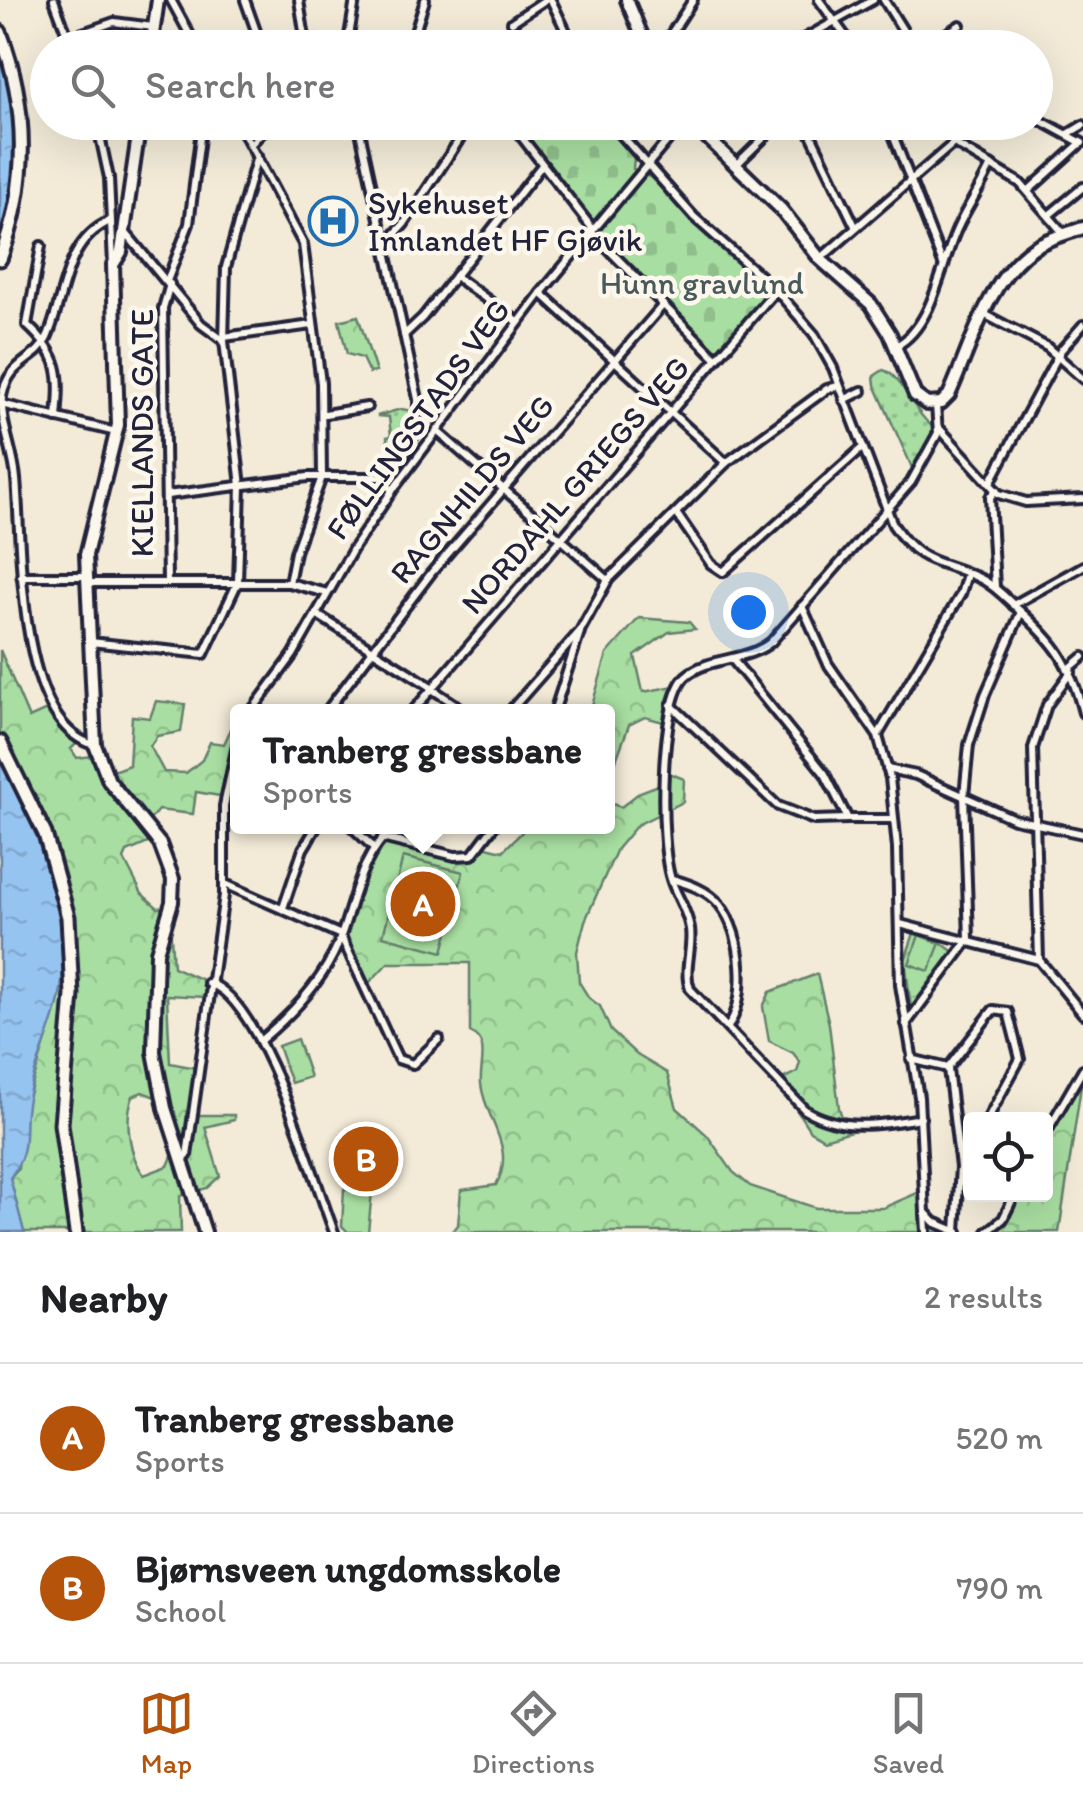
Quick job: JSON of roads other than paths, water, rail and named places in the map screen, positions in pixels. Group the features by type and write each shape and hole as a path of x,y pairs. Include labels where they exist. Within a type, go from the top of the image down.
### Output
{"highway":[{"path":"0,32 18,95 22,151 16,206 0,258"},
{"path":"0,742 45,834 68,917 72,994 61,1124 76,1232"}],"main road":[{"path":"154,30 158,0"},
{"path":"626,0 639,30"},
{"path":"137,140 121,252 113,264 120,392 117,432 89,535 87,580 95,745 108,781 160,844 173,879 172,902 157,947 154,1052 162,1097 204,1232"},
{"path":"708,140 782,210 820,259 871,304 896,346 917,398 936,404 949,395 984,314 1024,255 1083,228"}],"street":[{"path":"54,0 65,30"},
{"path":"171,0 187,30"},
{"path":"245,0 256,30"},
{"path":"299,0 303,30"},
{"path":"350,30 356,0"},
{"path":"416,30 425,0"},
{"path":"512,22 548,0 564,30"},
{"path":"674,30 693,0"},
{"path":"819,0 842,30"},
{"path":"818,30 873,0"},
{"path":"884,0 903,30"},
{"path":"91,30 114,22 154,27"},
{"path":"953,30 960,26"},
{"path":"1028,191 1082,143 1053,126"},
{"path":"1068,134 1083,126"},
{"path":"101,140 108,178 113,264"},
{"name":"KIELLANDS GATE","path":"167,582 163,308 189,224 200,140"},
{"path":"249,140 304,244 325,414 322,477 295,552 289,584"},
{"path":"251,144 255,140"},
{"path":"167,495 322,477 382,477 401,461 417,424 418,394 362,140"},
{"path":"384,246 404,224 459,140"},
{"path":"523,140 591,230 716,358"},
{"path":"625,140 694,217 776,290 814,334 886,508 914,552 932,564 967,574 995,588 1021,612 1060,650 1083,713"},
{"name":"FØLLINGSTADS VEG","path":"256,704 282,672 392,491 518,322 669,140"},
{"path":"736,165 762,140"},
{"path":"814,140 855,226"},
{"path":"894,140 943,264"},
{"path":"820,259 960,142 1028,191 1064,234"},
{"path":"90,642 204,654 238,582 241,486 224,339 226,267 257,156"},
{"path":"404,335 542,165"},
{"path":"896,346 919,323 991,165"},
{"path":"1049,215 1083,187"},
{"path":"95,745 80,739 40,687 21,576 16,476 2,428 0,404 10,370 46,342 70,266 92,234 110,221"},
{"path":"124,232 201,324 224,339 312,325"},
{"path":"41,246 26,325 46,342 57,364 57,418"},
{"path":"455,276 518,322"},
{"name":"NORDAHL GRIEGS VEG","path":"419,704 776,290"},
{"path":"541,293 726,463"},
{"name":"RAGNHILDS VEG","path":"332,704 371,649 663,305"},
{"path":"984,314 1059,355 1083,379"},
{"path":"995,588 990,497 993,486 1059,355 1083,325"},
{"path":"557,704 580,631 608,580 726,463 827,389 838,386"},
{"path":"844,400 862,391"},
{"path":"0,404 117,432"},
{"path":"921,1118 855,1126 820,1119 805,1110 688,984 689,924 670,878 664,742 670,704 685,677 700,668 764,648 911,482 939,428 936,404"},
{"path":"325,414 366,407"},
{"path":"939,428 993,486 1026,502 1083,498"},
{"path":"437,431 502,492 565,539 608,580"},
{"path":"676,513 711,564 723,572 863,448"},
{"path":"382,477 392,491"},
{"path":"1013,605 1019,595 1083,566"},
{"path":"878,736 961,594 967,574"},
{"path":"21,576 289,584 328,593"},
{"path":"802,606 824,656 878,736 887,769 894,820 904,1025 921,1118 926,1232"},
{"path":"904,1025 969,939 964,796 976,718 1021,612"},
{"path":"316,614 456,704"},
{"path":"516,704 580,631"},
{"path":"1039,960 1033,748 1047,706 1083,657"},
{"path":"733,660 824,774 848,819"},
{"path":"670,704 778,806 814,820 894,820"},
{"path":"887,769 912,774 1033,825 1083,834"},
{"path":"183,1160 195,1103 208,983 225,884 222,820 230,780"},
{"path":"283,908 303,849 312,834"},
{"path":"359,834 373,847"},
{"path":"261,1040 307,995 340,935 358,877 373,847 385,834"},
{"path":"381,838 455,856 472,855 481,849 489,834"},
{"path":"670,878 705,892 720,904 728,922 737,953 740,1004 728,1027"},
{"path":"225,884 340,935 398,1059 413,1064 439,1039"},
{"path":"900,924 1039,960 1083,1014"},
{"path":"208,983 236,1000 261,1040 334,1232"},
{"path":"927,1215 957,1232 958,1151 948,1068 994,1010 1008,1012 1020,1058 991,1112"},
{"path":"912,1060 948,1068"},
{"path":"1053,1120 1083,1070"},
{"path":"958,1151 963,1147"},
{"path":"988,1232 1002,1219 1011,1202"}],"water":[{"path":"0,56 14,121 16,168 0,233"},
{"path":"0,759 40,841 62,937 60,995 31,1085 22,1156 10,1178 24,1232 0,1232"}],"place":[{"name":"Sykehuset Innlandet HF Gjøvik","path":"333,221"},
{"name":"Tranberg gressbane","path":"423,904"},
{"name":"Bjørnsveen ungdomsskole","path":"366,1159"}],"park label":[{"name":"Hunn gravlund","path":"702,283"}]}
